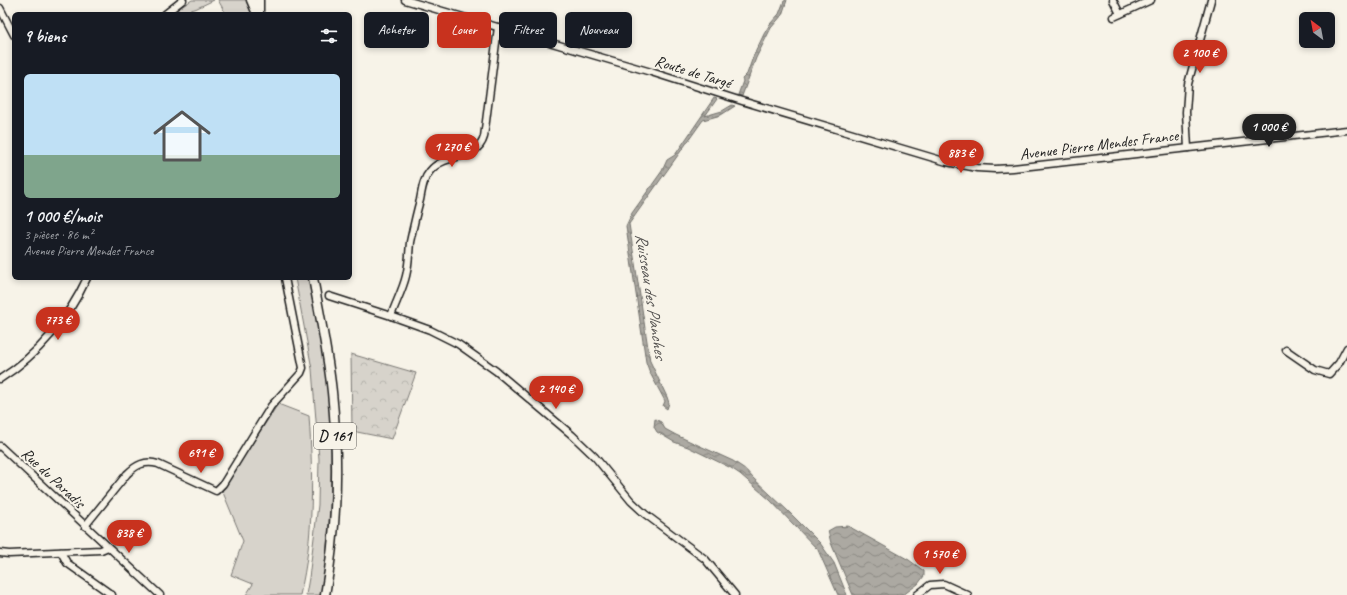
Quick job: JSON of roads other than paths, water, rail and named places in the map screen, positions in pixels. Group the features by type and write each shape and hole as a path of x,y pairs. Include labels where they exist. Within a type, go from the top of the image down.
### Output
{"main road":[{"path":"251,0 257,12"},
{"path":"258,12 259,0"},
{"name":"D 161","path":"313,280 332,392 335,435 336,484 333,530 325,595"}],"street":[{"path":"168,12 184,0"},
{"name":"Route de Targé","path":"405,0 651,72 742,101"},
{"path":"1113,0 1117,16 1151,0"},
{"path":"1188,148 1186,94 1190,74 1211,0"},
{"path":"0,8 12,31"},
{"path":"391,316 406,278 410,243 424,182 430,171 441,162 478,150 482,144 498,27"},
{"name":"Avenue Pierre Mendes France","path":"742,101 947,162 977,168 995,169 1347,130"},
{"path":"0,379 30,356 56,329 71,308 86,280"},
{"name":"Rue du Paradis","path":"0,446 85,526 127,474 143,463 148,462 158,464 216,491 223,484 271,406 301,373 303,368 285,280"},
{"path":"329,296 430,330 458,344 496,371 572,435 645,514 705,559 735,595"},
{"path":"1286,350 1315,370 1329,374 1347,348"},
{"path":"85,526 160,595"},
{"path":"0,553 9,554 101,550 108,547"},
{"path":"61,552 67,563 112,595"},
{"path":"916,595 930,585 944,584 968,595"}],"water":[{"path":"787,0 782,15 771,28 756,58 742,96 738,95 743,81 742,79 747,74 764,34 779,14 784,1"},
{"path":"714,98 717,99 705,116 722,111 732,105 735,106 721,115 703,120 629,224 650,361 667,397 669,403 667,409 663,406 665,401 650,373 646,362 626,226 632,213 662,171 667,160 675,155"},
{"path":"655,419 661,422 665,429 733,461 745,469 820,543 834,563 847,595 838,595 818,550 770,500 731,468 688,447 674,442 657,432 654,427"},
{"path":"848,526 909,560 924,571 924,576 918,584 903,595 853,595 831,543 828,531 835,527"}],"water label":[{"name":"Ruisseau des Planches","path":"651,296"}]}
